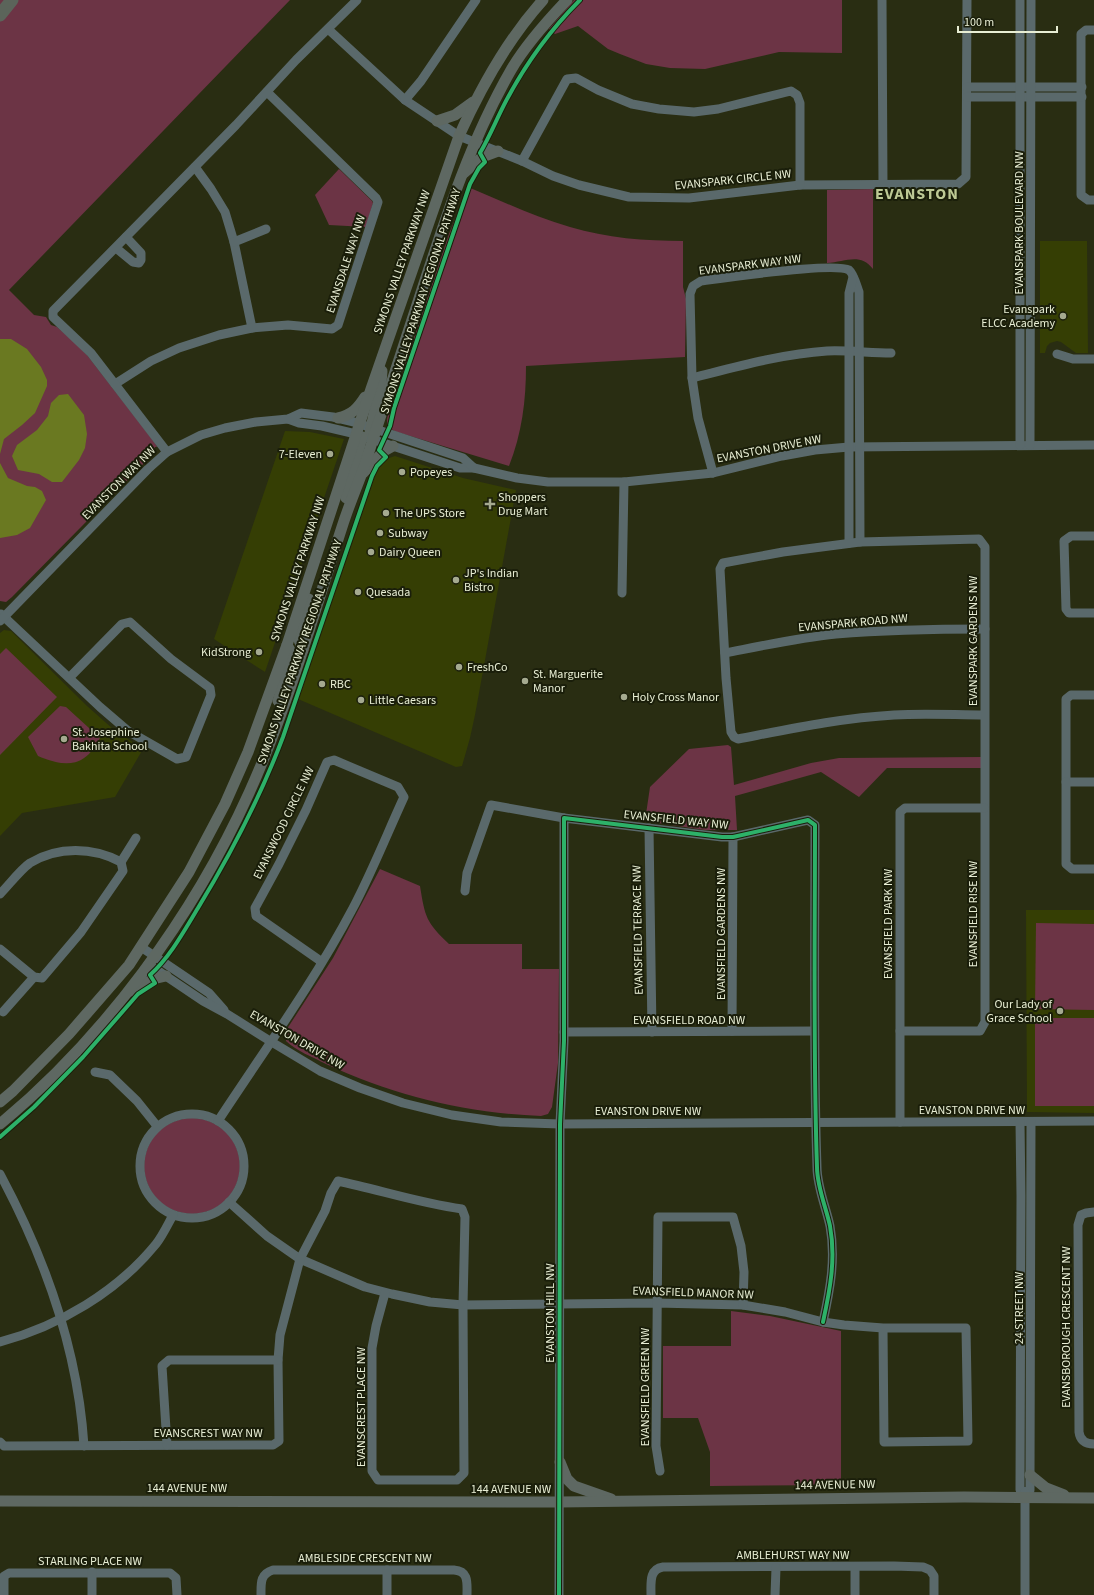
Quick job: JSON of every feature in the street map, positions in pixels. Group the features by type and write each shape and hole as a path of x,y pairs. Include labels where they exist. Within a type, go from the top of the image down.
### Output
{"highway":[{"path":"0,15 12,0"}],"main road":[{"name":"SYMONS VALLEY PARKWAY NW","path":"0,1102 70,1034 129,965 148,951 198,889 227,839 249,793 273,734 303,650 346,515 360,477 371,388 459,136 475,100 521,26 543,0"},
{"name":"SYMONS VALLEY PARKWAY NW","path":"0,1124 28,1102 78,1051 128,992 148,964 148,951 190,877 248,752 287,645 321,540 366,432 462,174 475,143 512,68 543,25 567,0"},
{"path":"437,121 461,112 475,100"},
{"path":"462,174 482,157 498,151"},
{"path":"346,515 343,508 381,383 384,354"},
{"path":"338,418 353,413 360,406 371,388"},
{"path":"360,477 382,453 393,446"},
{"path":"303,650 299,640 318,564 321,540"},
{"path":"273,734 277,703 292,654 287,645"},
{"path":"128,992 152,979 166,976"},
{"path":"560,1462 567,1479 574,1486 617,1501"},
{"path":"1030,1475 1046,1488 1070,1497"},
{"name":"144 AVENUE NW","path":"0,1501 559,1502 1025,1495 1094,1498"}],"street":[{"path":"167,452 91,353 53,317 52,311 116,248 159,201 195,167 357,0"},
{"path":"405,100 421,81 476,0"},
{"path":"882,0 883,184"},
{"name":"EVANSPARK CIRCLE NW","path":"328,29 405,100 459,136 522,161 553,176 579,185 629,196 689,198 800,185 958,184 966,177 968,0"},
{"name":"EVANSPARK BOULEVARD NW","path":"1020,0 1020,445"},
{"name":"EVANSPARK BOULEVARD NW","path":"1030,445 1031,0"},
{"path":"1094,30 1086,30 1081,34 1081,195 1088,200 1094,200"},
{"path":"522,161 567,79 576,78 598,90 632,104 659,110 694,112 718,109 791,92 798,95 800,103 800,185"},
{"path":"967,86 1031,87 1082,92"},
{"name":"EVANSDALE WAY NW","path":"115,384 143,365 179,348 219,336 252,328 288,325 332,329 338,325 378,202 376,198 267,92"},
{"path":"967,97 1031,97 1082,92"},
{"path":"195,167 225,212 234,242 252,328"},
{"path":"234,242 266,229"},
{"path":"116,248 133,262 138,263 142,260 141,253 126,237"},
{"name":"EVANSPARK WAY NW","path":"713,473 698,418 692,378 690,294 696,283 705,280 774,272 839,268 849,270 853,277"},
{"path":"849,543 849,293 853,277"},
{"path":"853,277 859,292 860,542"},
{"path":"692,378 804,353 849,351 860,353 891,352"},
{"path":"1057,354 1064,358 1094,359"},
{"name":"EVANSTON WAY NW","path":"1,617 148,469 167,452 201,436 225,428 256,422 288,419 301,413 338,418 366,432"},
{"name":"EVANSTON WAY NW","path":"288,419 299,423 366,432"},
{"name":"EVANSTON DRIVE NW","path":"366,432 393,446 460,468 474,468 517,478 548,482 624,482 713,473 782,456 816,450 849,447 1094,445"},
{"name":"EVANSTON DRIVE NW","path":"366,432 463,458 474,468"},
{"path":"622,593 624,482"},
{"path":"1094,536 1071,536 1064,541 1066,609 1069,613 1094,613"},
{"name":"EVANSPARK GARDENS NW","path":"979,539 984,546 986,715 895,715 855,718 817,723 738,739 734,737 731,732 725,653 720,569 723,563 783,552 849,543 979,539"},
{"path":"1,617 128,731 177,759 186,757 211,695 210,688 172,659 130,622 122,624 69,678"},
{"name":"EVANSPARK ROAD NW","path":"725,653 786,641 834,634 895,630 985,629"},
{"path":"1094,695 1071,695 1066,699 1066,864 1072,869 1094,868"},
{"name":"EVANSFIELD RISE NW","path":"900,1031 980,1030 985,1022 984,808 986,715"},
{"name":"EVANSWOOD CIRCLE NW","path":"218,1121 322,962 357,900 404,797 398,787 334,760 328,762 279,864 255,908 256,916 322,962"},
{"path":"1066,782 1094,782"},
{"name":"EVANSFIELD WAY NW","path":"465,891 467,873 491,805 564,818 704,836 733,837 808,820 815,825 814,1031 817,1170 830,1228 832,1250 832,1278 823,1322"},
{"name":"EVANSFIELD PARK NW","path":"900,1122 900,812 905,808 984,808"},
{"path":"560,1124 564,1032 564,818"},
{"name":"EVANSFIELD TERRACE NW","path":"649,828 652,1032"},
{"name":"EVANSFIELD GARDENS NW","path":"732,1031 733,837"},
{"path":"0,949 34,977 42,978 81,932 123,871 121,862 136,838"},
{"path":"0,894 30,864 58,852 90,850 108,855 121,862"},
{"name":"EVANSTON DRIVE NW","path":"148,951 209,993 227,1014"},
{"name":"EVANSTON DRIVE NW","path":"148,964 203,1001 320,1071 360,1088 403,1103 452,1115 494,1121 560,1124 1094,1121"},
{"path":"3,1012 34,977"},
{"name":"EVANSFIELD ROAD NW","path":"564,1032 814,1031"},
{"path":"95,1072 110,1075 137,1101 157,1126"},
{"path":"187,1114 203,1115 218,1121 229,1129 237,1140 242,1152 244,1166 242,1179 237,1191 229,1202 217,1211 203,1217 188,1218 173,1215 158,1206 146,1192 140,1175 140,1157 146,1140 157,1126 171,1118 187,1114"},
{"name":"24 STREET NW","path":"1020,1122 1020,1490 1025,1495 1025,1595"},
{"name":"24 STREET NW","path":"1025,1495 1030,1490 1031,1122"},
{"name":"EVANSTON HILL NW","path":"559,1595 560,1124"},
{"path":"0,1174 19,1208 45,1271 61,1318 73,1367 83,1426 84,1446"},
{"name":"EVANSCREST WAY NW","path":"0,1442 4,1446 273,1445 279,1440 278,1360 280,1335 300,1259 325,1211 331,1193 338,1181 399,1197 462,1209 465,1217 463,1304"},
{"name":"EVANSFIELD MANOR NW","path":"229,1202 267,1236 300,1259 344,1278 385,1293 430,1302 463,1304 656,1303 743,1305 785,1312 823,1322 883,1328 966,1328 968,1441 884,1442 883,1328"},
{"name":"EVANSBOROUGH CRESCENT NW","path":"1094,1212 1082,1215 1078,1225 1078,1432 1082,1440 1094,1444"},
{"path":"0,1342 40,1329 87,1305 115,1284 156,1243 173,1215"},
{"name":"EVANSFIELD GREEN NW","path":"660,1471 656,1446 656,1303 658,1217 733,1217 741,1246 744,1272 743,1305"},
{"name":"EVANSCREST PLACE NW","path":"385,1293 374,1336 372,1363 372,1471 378,1480 457,1480 464,1473 463,1304"},
{"path":"167,1445 162,1366 169,1360 278,1360"},
{"name":"AMBLEHURST WAY NW","path":"651,1595 651,1578 653,1572 659,1568 894,1566 928,1568 934,1576 934,1595"},
{"path":"855,1567 855,1595"},
{"path":"776,1568 776,1595"},
{"name":"AMBLESIDE CRESCENT NW","path":"261,1595 262,1577 267,1572 273,1570 458,1570 466,1576 467,1595"},
{"path":"387,1570 387,1595"},
{"path":"92,1572 92,1595"},
{"name":"STARLING PLACE NW","path":"4,1595 4,1576 9,1573 92,1572 170,1573 175,1575 177,1581 177,1595"}],"shaded area":[{"path":"0,0 290,0 9,290 34,315 46,317 51,325 57,327 87,355 157,447 155,447 153,454 6,602 0,601"},
{"path":"574,0 842,0 842,53 779,52 705,69 670,68 646,64 608,49 578,26 555,34 549,29"},
{"path":"339,169 373,203 366,227 329,225 315,195"},
{"path":"468,187 544,218 584,231 626,238 683,241 683,287 686,299 685,357 526,366 525,392 520,429 509,466 397,432 390,428 387,423 388,416 400,391 403,370 449,234"},
{"path":"873,189 873,269 868,264 857,259 827,263 827,190"},
{"path":"1040,241 1087,241 1088,353 1076,353 1061,342 1057,341 1050,343 1047,346 1045,353 1040,353"},
{"path":"0,339 11,339 27,349 41,367 47,380 47,386 35,413 4,439 0,454"},
{"path":"68,394 84,415 87,434 85,448 79,460 62,482 52,482 39,474 18,470 12,456 17,445 37,430 48,416 51,403 59,395"},
{"path":"285,431 310,432 344,439 265,672 214,639"},
{"path":"395,456 463,478 516,490 475,715 462,766 456,767 298,699 373,478 378,467 386,459"},
{"path":"0,463 8,478 27,486 35,487 42,491 46,500 30,528 17,535 0,538"},
{"name":"St. Josephine Bakhita School","path":"4,630 11,631 87,706 113,729 143,749 115,797 22,813 0,836 0,633"},
{"path":"6,648 57,697 0,755 0,654"},
{"path":"60,706 66,707 100,738 89,754 77,762 64,763 51,761 38,756 28,737"},
{"path":"728,745 731,747 734,785 811,763 839,758 981,757 981,768 887,768 859,797 821,772 735,796 737,830 705,830 645,821 650,787 689,749"},
{"path":"380,869 420,886 425,912 431,924 449,944 522,944 522,969 559,969 558,1063 552,1107 548,1114 541,1116 485,1111 458,1107 404,1094 326,1064 300,1051 286,1041 285,1032 333,958"},
{"name":"Our Lady of Grace School","path":"1026,910 1094,910 1094,1113 1027,1112"},
{"path":"1036,923 1094,924 1094,1010 1035,1009"},
{"path":"1035,1018 1094,1018 1094,1106 1035,1106"},
{"path":"192,1118 211,1121 226,1132 237,1147 240,1166 237,1185 226,1200 211,1211 192,1214 173,1211 158,1200 147,1185 144,1166 147,1147 158,1132 173,1121"},
{"path":"731,1311 770,1316 841,1331 841,1485 710,1486 710,1452 698,1418 663,1418 663,1346 731,1346"}],"cycle path":[{"name":"SYMONS VALLEY PARKWAY REGIONAL PATHWAY","path":"0,1137 34,1107 83,1057 138,994 155,983 150,975 164,960 182,935 245,824 265,782 283,737 372,476 377,466 386,457 379,450 390,426 394,408 470,184 479,168 485,162 480,153 506,101 530,61 549,35 580,0"},
{"path":"559,1595 560,1124 564,1041 564,818 722,837 733,837 808,820 815,825 815,1039 817,1174 832,1238 830,1286 823,1322"}],"place":[{"name":"Evanspark ELCC Academy","path":"1063,316"},
{"name":"7-Eleven","path":"330,454"},
{"name":"Popeyes","path":"402,472"},
{"name":"Shoppers Drug Mart","path":"490,504"},
{"name":"The UPS Store","path":"386,513"},
{"name":"Subway","path":"380,533"},
{"name":"Dairy Queen","path":"371,552"},
{"name":"JP's Indian Bistro","path":"456,580"},
{"name":"Quesada","path":"358,592"},
{"name":"KidStrong","path":"259,652"},
{"name":"FreshCo","path":"459,667"},
{"name":"St. Marguerite Manor","path":"525,681"},
{"name":"RBC","path":"322,684"},
{"name":"Holy Cross Manor","path":"624,697"},
{"name":"Little Caesars","path":"361,700"},
{"name":"St. Josephine Bakhita School","path":"64,739"},
{"name":"Our Lady of Grace School","path":"1060,1011"}],"district":[{"name":"EVANSTON","path":"917,194"}]}
